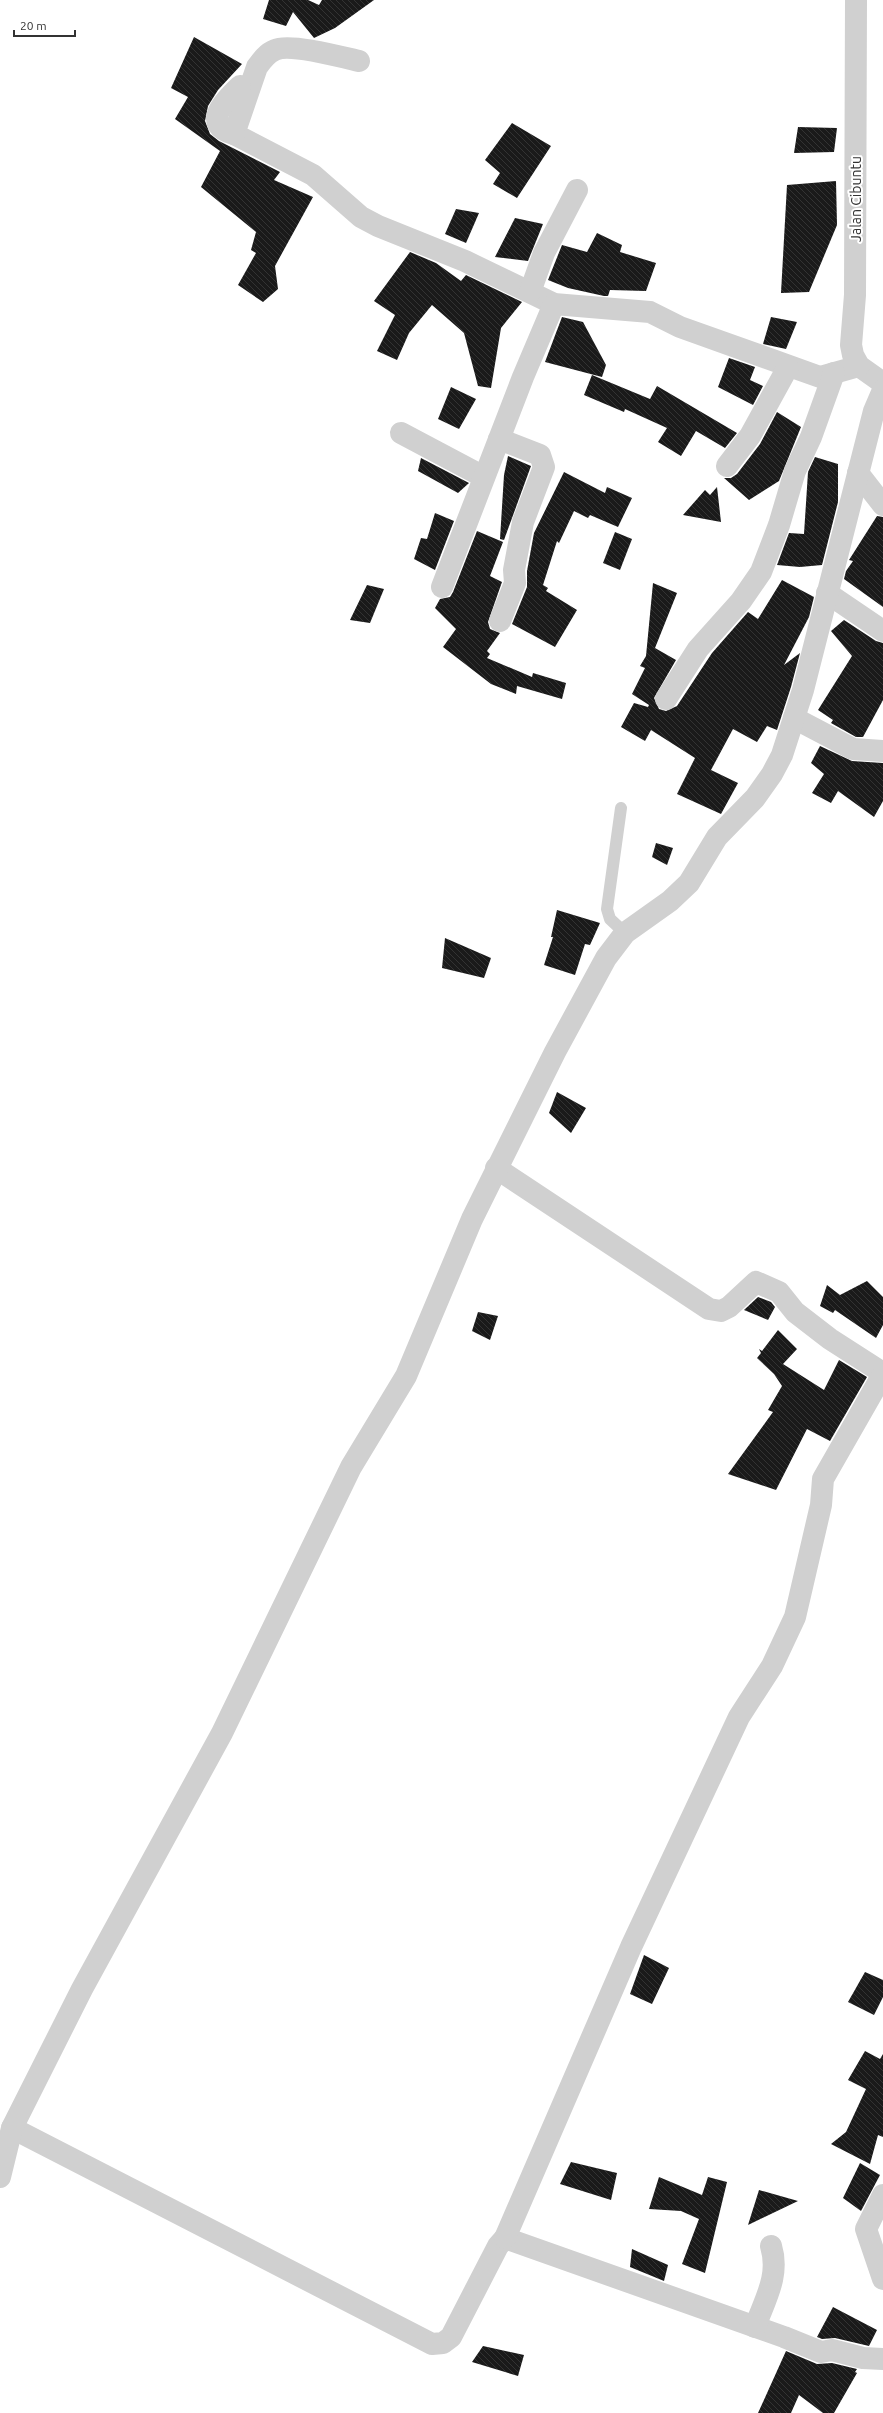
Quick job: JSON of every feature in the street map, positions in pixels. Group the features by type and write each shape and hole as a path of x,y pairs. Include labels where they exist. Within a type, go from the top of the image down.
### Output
{"street":[{"name":"Jalan Cibuntu","path":"856,0 855,295 851,345 852,355 859,366"},
{"path":"234,134 257,66 264,57 276,49 289,48 359,61"},
{"path":"240,86 224,101 217,113 217,122 223,130 234,134 313,175 356,213 378,226 439,250 554,304 650,312 680,326 788,367 820,377 859,366 883,383"},
{"path":"530,292 547,246 577,190"},
{"path":"442,587 499,439 554,304"},
{"path":"727,466 750,436 788,367"},
{"path":"666,699 698,649 741,601 761,572 779,525 795,472 816,424 834,373"},
{"path":"0,2177 12,2128 82,1989 222,1733 351,1467 406,1376 472,1219 496,1168 606,958 625,933 664,906 689,882 717,837 755,798 772,774 782,755 794,718 874,411 883,390"},
{"path":"401,433 484,477"},
{"path":"499,439 540,455 544,466 523,522 514,570 515,583 500,621"},
{"path":"858,473 883,505"},
{"path":"827,593 883,631"},
{"path":"794,718 853,749 883,751"},
{"path":"12,2128 432,2344 443,2343 451,2337 498,2246 505,2238 635,1939 739,1717 772,1666 794,1617 821,1505 823,1479 883,1373 818,1330 795,1312 780,1292 756,1282 729,1308 721,1312 709,1309 496,1168"},
{"path":"883,2195 866,2229 883,2279"},
{"path":"505,2238 821,2352 832,2350 863,2358 883,2359"},
{"path":"755,2327 775,2275 775,2260 771,2246"}],"lane":[{"path":"621,808 607,909 610,919 625,933"}],"building":[{"path":"269,0 308,0 319,5 322,0 374,0 335,28 314,38 293,12 286,26 263,19"},
{"path":"194,37 242,64 218,90 208,106 205,121 210,134 219,141 280,172 274,180 313,197 275,266 278,289 263,302 238,285 256,253 251,250 256,232 201,187 220,151 175,119 188,97 171,88"},
{"path":"512,123 551,146 517,198 493,184 500,173 485,160"},
{"path":"798,127 837,128 834,152 794,153"},
{"path":"836,181 837,225 809,292 781,293 787,185"},
{"path":"456,209 479,213 466,243 445,234"},
{"path":"515,218 543,224 528,261 495,257"},
{"path":"597,233 622,245 620,252 656,263 646,291 610,290 608,296 604,296 568,288 548,280 562,245 587,252"},
{"path":"410,252 436,263 461,281 466,275 522,302 501,328 491,388 478,386 464,333 432,305 409,333 397,360 377,351 395,315 374,301"},
{"path":"562,317 583,322 606,365 602,377 545,362"},
{"path":"771,317 797,322 786,349 763,344"},
{"path":"729,358 755,367 750,380 763,386 753,405 718,387"},
{"path":"592,375 650,399 657,386 737,433 725,448 696,431 681,456 658,442 667,428 625,409 624,412 584,395"},
{"path":"451,387 476,399 459,429 438,419"},
{"path":"777,412 801,427 779,481 749,500 724,478 731,478 737,474 760,444"},
{"path":"508,456 531,466 504,540 500,539 504,475"},
{"path":"815,457 838,464 838,502 822,565 800,567 777,565 789,533 804,534 808,472"},
{"path":"421,458 469,483 458,493 418,471"},
{"path":"564,472 605,493 607,487 632,498 618,527 590,515 588,518 574,511 559,543 557,541 543,585 548,588 546,591 577,610 555,647 512,624 527,587 527,571 534,533"},
{"path":"717,487 721,522 683,515 705,490 710,495"},
{"path":"435,513 454,521 435,570 414,559 421,538 427,539"},
{"path":"877,516 883,517 883,607 844,579 846,571 853,561 849,560"},
{"path":"477,531 503,542 490,576 502,582 488,622 490,629 500,633 487,651 490,654 487,658 532,677 533,673 566,683 562,699 517,686 516,694 491,684 443,647 456,629 435,608 440,599 450,597 453,592"},
{"path":"615,532 632,539 620,570 603,563"},
{"path":"782,580 814,597 809,617 784,665 800,653 777,730 767,726 757,742 733,729 711,770 738,783 721,814 677,794 695,758 651,730 645,741 621,727 634,703 648,707 649,705 632,694 645,668 640,666 646,656 653,583 677,593 655,648 676,660 654,698 659,709 666,711 677,706 712,653 748,612 758,619"},
{"path":"367,585 384,589 370,623 350,620"},
{"path":"844,620 876,641 883,643 883,700 863,737 856,737 831,723 833,720 818,710 852,656 831,631"},
{"path":"820,746 852,761 883,763 883,801 874,817 838,791 831,803 812,793 824,774 811,763"},
{"path":"656,843 673,848 667,865 652,857"},
{"path":"557,910 600,923 590,945 585,944 575,975 544,965 553,937 551,937"},
{"path":"445,938 491,958 484,978 442,968"},
{"path":"557,1092 586,1108 571,1133 549,1113"},
{"path":"867,1281 883,1297 883,1325 876,1338 835,1310 833,1313 820,1306 827,1285 840,1295"},
{"path":"758,1297 771,1302 775,1307 768,1320 744,1310"},
{"path":"478,1312 498,1316 490,1340 472,1331"},
{"path":"778,1330 797,1349 783,1364 824,1390 839,1360 867,1377 830,1441 807,1429 776,1490 728,1474 773,1412 768,1410 782,1386 774,1374 757,1358 761,1353 759,1349 762,1351"},
{"path":"644,1955 669,1968 652,2004 630,1994"},
{"path":"865,1972 883,1980 883,1997 874,2015 848,2002"},
{"path":"865,2051 880,2059 883,2054 883,2137 878,2135 870,2164 831,2144 846,2132 866,2089 848,2080"},
{"path":"571,2162 617,2173 611,2200 560,2184"},
{"path":"860,2163 880,2175 861,2211 843,2198"},
{"path":"659,2177 702,2195 708,2177 727,2182 705,2273 682,2264 699,2219 681,2211 649,2209"},
{"path":"759,2190 798,2201 748,2225"},
{"path":"632,2249 668,2265 664,2281 630,2267"},
{"path":"833,2307 877,2330 869,2346 835,2338 822,2339 817,2337"},
{"path":"483,2346 524,2355 518,2376 472,2362"},
{"path":"786,2351 817,2364 832,2363 857,2369 855,2372 857,2373 834,2413 823,2413 799,2395 791,2413 758,2413"}]}
